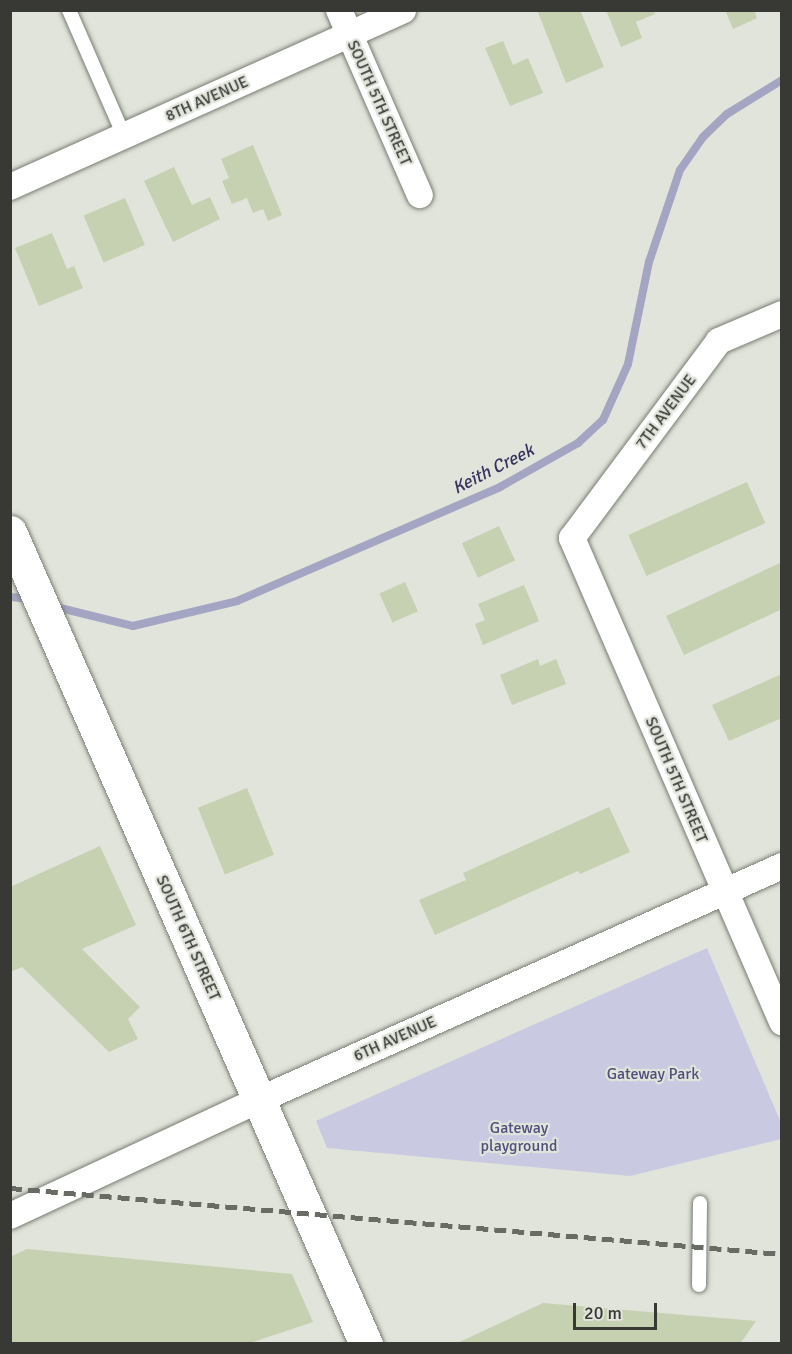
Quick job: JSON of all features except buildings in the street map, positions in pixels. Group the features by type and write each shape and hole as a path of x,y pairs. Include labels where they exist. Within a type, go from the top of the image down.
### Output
{"street":[{"name":"SOUTH 5TH STREET","path":"339,10 420,195"},
{"name":"8TH AVENUE","path":"10,187 403,10"},
{"name":"7TH AVENUE","path":"572,538 719,341 782,314"},
{"name":"SOUTH 6TH STREET","path":"10,532 366,1344"},
{"name":"SOUTH 5TH STREET","path":"572,538 782,1022"},
{"name":"6TH AVENUE","path":"10,1216 259,1100 782,866"}],"lane":[{"path":"69,10 124,136"},
{"path":"699,1285 700,1203"}],"green space":[{"name":"Gateway Park","path":"707,948 781,1123 781,1139 630,1176 327,1148 316,1121"}],"waterway":[{"name":"Keith Creek","path":"52,606 133,626 237,601 500,487 578,443 603,420 628,364 649,262 680,170 703,137 727,114 782,80"},
{"name":"Keith Creek","path":"10,597 31,599"}],"railway":[{"path":"10,1188 782,1254"}],"park label":[{"name":"Gateway playground","path":"519,1137"}]}
